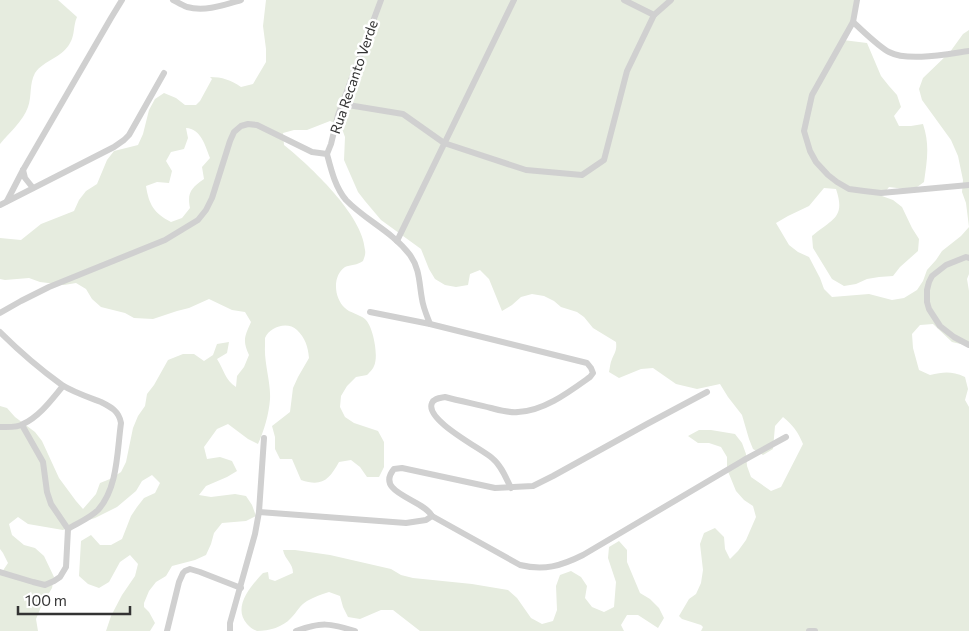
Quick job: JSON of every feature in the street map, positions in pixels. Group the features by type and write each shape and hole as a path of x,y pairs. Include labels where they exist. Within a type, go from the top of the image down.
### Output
{"street":[{"path":"7,201 22,170 122,0"},
{"path":"173,0 187,7 216,8 241,0"},
{"name":"Rua Recanto Verde","path":"327,154 338,115 381,0"},
{"path":"397,241 514,0"},
{"path":"624,0 654,15"},
{"path":"342,104 403,114 444,143 526,170 582,175 604,160 627,71 654,15 671,0"},
{"path":"857,0 853,22 812,95 804,131 810,151 816,162 837,182 849,188 864,191 881,193 969,185"},
{"path":"853,22 887,52 898,56 916,57 969,51"},
{"path":"0,205 114,147 124,140 129,135 164,73"},
{"path":"0,313 20,301 49,288 165,240 198,220 212,198 234,132 241,126 257,124 312,152 327,154 331,170 345,198 357,210 397,241 415,263 420,280 422,299 430,324"},
{"path":"22,170 25,178 33,188"},
{"path":"969,258 966,257 946,265 932,276 927,290 927,302 928,309 940,326 954,337 969,344"},
{"path":"370,312 430,324 587,363 591,368 592,375 548,403 530,411 516,413 502,411 445,397 436,398 433,401 431,408 434,416 464,440 493,458 511,488"},
{"path":"0,332 22,353 63,386 108,406 117,412 121,423 115,474 106,499 97,511 68,529"},
{"path":"0,427 22,425 42,410 63,386"},
{"path":"708,392 534,486 495,488 402,468 394,469 389,476 389,481 394,491 424,507 432,516 520,565 544,568 568,563 583,555 786,437"},
{"path":"0,572 44,585 54,581 66,567 68,529 51,504 47,492 43,462 22,425"},
{"path":"230,631 230,623 241,588 259,512 264,438"},
{"path":"259,512 406,523 426,520 432,516"},
{"path":"167,631 179,582 185,571 190,569 200,572 241,588"},
{"path":"296,631 322,623 333,624 355,631"},
{"path":"809,631 815,631"}],"shaded area":[{"path":"0,0 58,0 77,17 73,37 67,48 35,73 26,112 0,144"},
{"path":"266,0 859,0 843,40 867,43 881,76 897,95 901,107 894,116 899,126 923,124 927,139 924,182 913,190 889,187 882,196 893,200 902,207 919,239 918,251 893,276 867,279 856,284 844,286 832,279 813,248 812,236 831,221 838,212 839,199 836,189 824,188 809,206 776,223 789,245 809,257 824,289 832,297 869,294 892,300 904,298 917,290 927,270 942,251 969,227 969,274 967,279 969,291 969,346 952,342 933,324 920,325 912,334 913,348 919,370 930,375 948,373 960,375 965,377 968,389 965,400 969,407 969,631 701,631 703,627 701,625 682,619 679,616 689,599 696,594 701,583 703,570 700,544 704,533 715,528 724,537 725,549 730,559 746,540 756,517 753,506 736,491 727,469 727,457 721,447 709,443 698,443 688,436 699,430 735,434 742,443 751,477 771,491 781,487 803,444 795,429 783,417 775,426 773,449 763,455 753,449 742,415 720,384 697,389 676,384 653,368 641,369 619,378 609,372 616,349 616,342 593,328 577,312 561,307 544,296 532,294 521,297 502,311 489,279 480,270 470,274 468,285 456,287 445,285 435,279 421,249 381,220 358,192 344,160 345,137 341,126 330,121 307,130 294,130 283,133 284,145 334,192 355,222 362,236 365,251 363,261 345,267 338,276 336,287 341,304 349,311 363,317 368,323 376,355 373,368 367,375 356,377 347,386 341,396 340,407 345,417 354,423 378,431 384,442 384,467 379,477 367,477 360,467 351,460 339,462 332,473 324,480 314,483 308,482 301,480 292,459 280,459 275,449 275,437 272,426 290,412 293,388 309,358 306,342 297,330 284,325 275,328 265,338 270,399 269,411 258,444 228,424 217,429 204,447 207,459 220,457 232,461 237,471 206,486 199,495 211,497 235,494 246,496 256,516 246,521 222,523 214,533 206,555 172,566 166,576 156,582 149,591 144,603 144,607 155,623 150,631 106,631 111,616 122,595 135,576 138,564 130,555 120,562 109,582 99,588 88,584 79,576 81,541 91,535 100,545 111,545 122,539 131,516 137,507 144,498 155,493 160,483 152,475 142,481 136,491 117,507 63,530 28,524 18,517 9,524 12,535 24,545 35,548 44,556 54,577 52,588 36,619 38,631 0,631 0,572 8,563 0,549 0,406 7,408 15,417 35,432 42,441 59,478 83,509 96,494 100,483 121,472 126,462 133,428 145,406 147,394 168,360 183,354 194,354 204,361 213,355 217,344 229,342 227,353 217,359 227,378 236,387 237,376 244,367 249,355 245,338 251,322 245,312 232,310 209,299 189,308 153,319 134,318 125,313 101,307 92,299 86,289 76,283 64,285 40,282 29,278 0,279 0,238 21,240 41,224 74,211 86,191 97,184 107,160 114,151 138,145 149,110 155,99 164,93 176,98 185,105 196,105 212,79 210,77 226,79 241,87 253,84 266,62 263,26","holes":["186,128 191,129 202,138 210,158 202,167 204,179 191,191 189,198 190,208 182,218 171,222 153,208 146,186 157,182 169,183 172,171 166,161 171,152 184,149 188,138"]},
{"path":"969,30 969,227 966,203 962,192 963,180 958,156 951,140 922,100 919,89 923,78 950,52 963,34"},
{"path":"619,541 627,550 627,562 640,593 659,608 664,618 658,628 638,615 627,615 621,625 624,631 420,631 393,610 381,610 360,619 348,617 340,596 329,592 302,604 288,621 271,629 257,631 252,629 247,624 241,611 242,604 249,590 263,573 268,572 269,579 275,581 293,573 283,550 295,550 330,555 391,569 401,575 413,578 508,590 517,598 531,618 542,624 553,621 557,610 556,586 560,575 571,571 581,577 587,586 585,598 592,607 604,612 614,607 616,582 608,558 609,547"}]}
